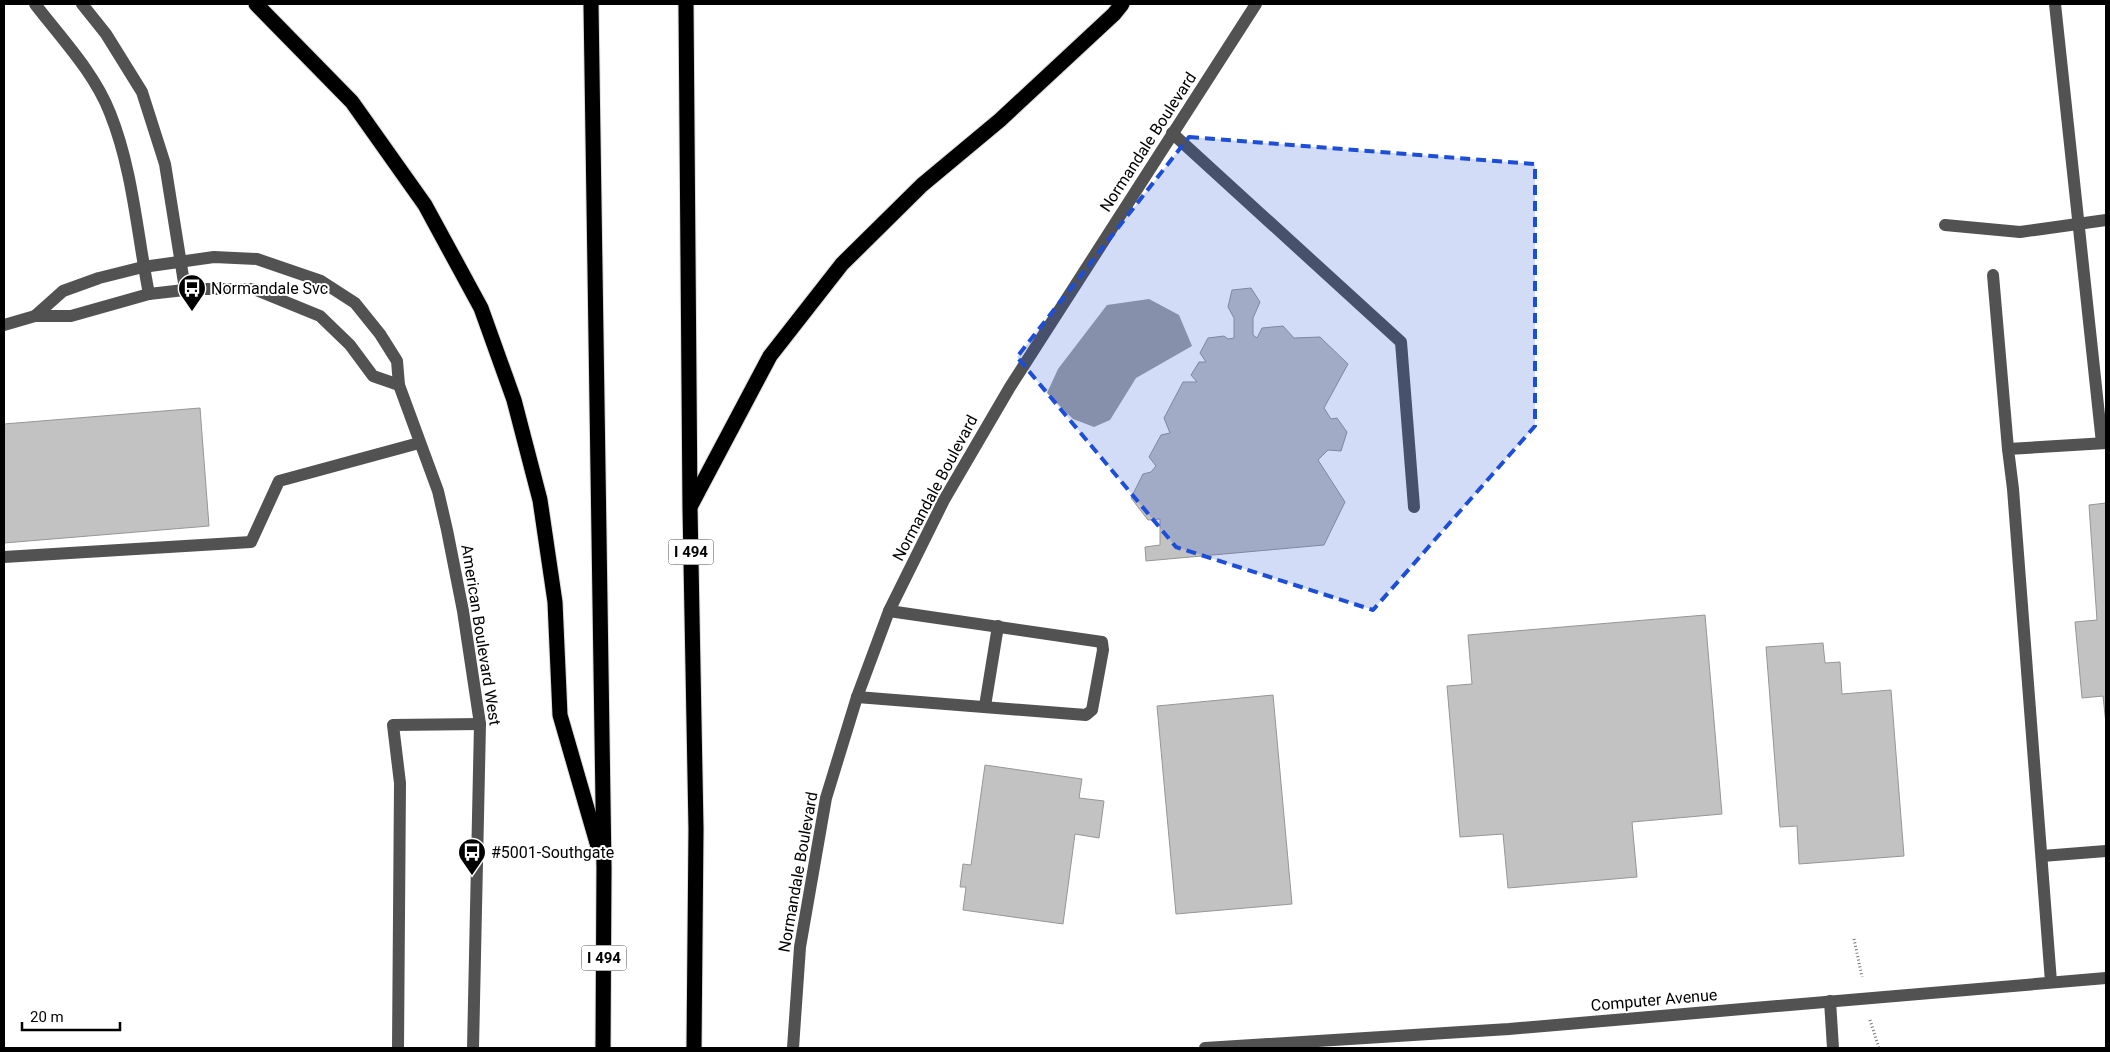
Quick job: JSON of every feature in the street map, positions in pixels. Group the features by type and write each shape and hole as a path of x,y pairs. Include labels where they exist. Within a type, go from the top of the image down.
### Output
{"highway":[{"path":"256,4 352,102 425,205 481,308 514,400 540,500 555,602 560,715 604,868"},
{"name":"I 494","path":"591,4 604,868 603,1048"},
{"name":"I 494","path":"686,4 690,508 696,829 694,1048"},
{"path":"690,508 770,356 842,264 922,185 1000,120 1114,14 1122,4"}],"street":[{"path":"34,4 85,69 110,112 126,163 149,294"},
{"path":"82,4 106,34 142,92 165,164 185,290"},
{"name":"Normandale Boulevard","path":"793,1048 800,947 825,807 857,697 888,611 944,500 1010,387 1256,4"},
{"path":"2008,449 2104,443 2055,4"},
{"path":"1172,134 1400,342 1414,508"},
{"path":"1945,225 2020,232 2106,220"},
{"name":"American Boulevard West","path":"35,316 63,291 99,278 143,267 214,257 257,259 321,281 355,303 380,334 397,361 399,385 438,491 449,540 480,724 473,1048"},
{"path":"1994,275 2013,489 2051,982"},
{"name":"American Boulevard West","path":"4,325 35,316 71,316 149,294 185,290 254,289 320,316 350,345 372,376 399,385"},
{"path":"4,557 251,542 279,481 419,443"},
{"path":"857,697 1086,715 1092,710 1103,650 1102,642 888,611"},
{"path":"985,706 998,626"},
{"path":"398,1048 400,783 393,724 480,724"},
{"path":"2042,856 2106,851"},
{"name":"Computer Avenue","path":"1205,1048 1509,1028 2106,978"},
{"path":"1830,1001 1833,1048"}],"highlighted area":[{"path":"1189,137 1535,164 1535,426 1373,610 1176,547 1017,357"}],"shaded area":[{"path":"1149,299 1179,315 1192,346 1136,378 1110,420 1094,427 1073,419 1047,393 1058,369 1107,305"}],"building":[{"path":"1251,288 1260,302 1253,318 1253,335 1257,338 1262,328 1283,326 1294,338 1320,337 1348,364 1324,408 1331,419 1337,418 1347,432 1341,451 1328,450 1318,460 1345,502 1324,545 1146,561 1145,547 1160,545 1160,519 1148,520 1131,498 1143,474 1151,472 1156,466 1149,457 1161,435 1170,433 1164,418 1183,382 1197,382 1191,375 1199,362 1206,362 1200,353 1208,338 1224,336 1228,339 1234,338 1234,318 1228,307 1232,290"},
{"path":"200,408 209,526 4,543 4,424"},
{"path":"2106,503 2106,724 2103,696 2082,698 2075,622 2097,620 2089,505"},
{"path":"1705,615 1722,814 1632,822 1637,877 1508,888 1503,834 1460,837 1447,686 1472,684 1468,635"},
{"path":"1823,643 1825,663 1840,662 1842,694 1891,690 1904,856 1799,864 1797,826 1780,827 1766,647"},
{"path":"1273,695 1292,904 1176,914 1157,706"},
{"path":"985,765 1082,779 1079,798 1104,801 1099,838 1075,834 1063,924 963,910 966,887 960,887 963,864 971,865"}],"place":[{"name":"Normandale Svc","path":"192,312"},
{"name":"#5001-Southgate","path":"472,876"}]}
